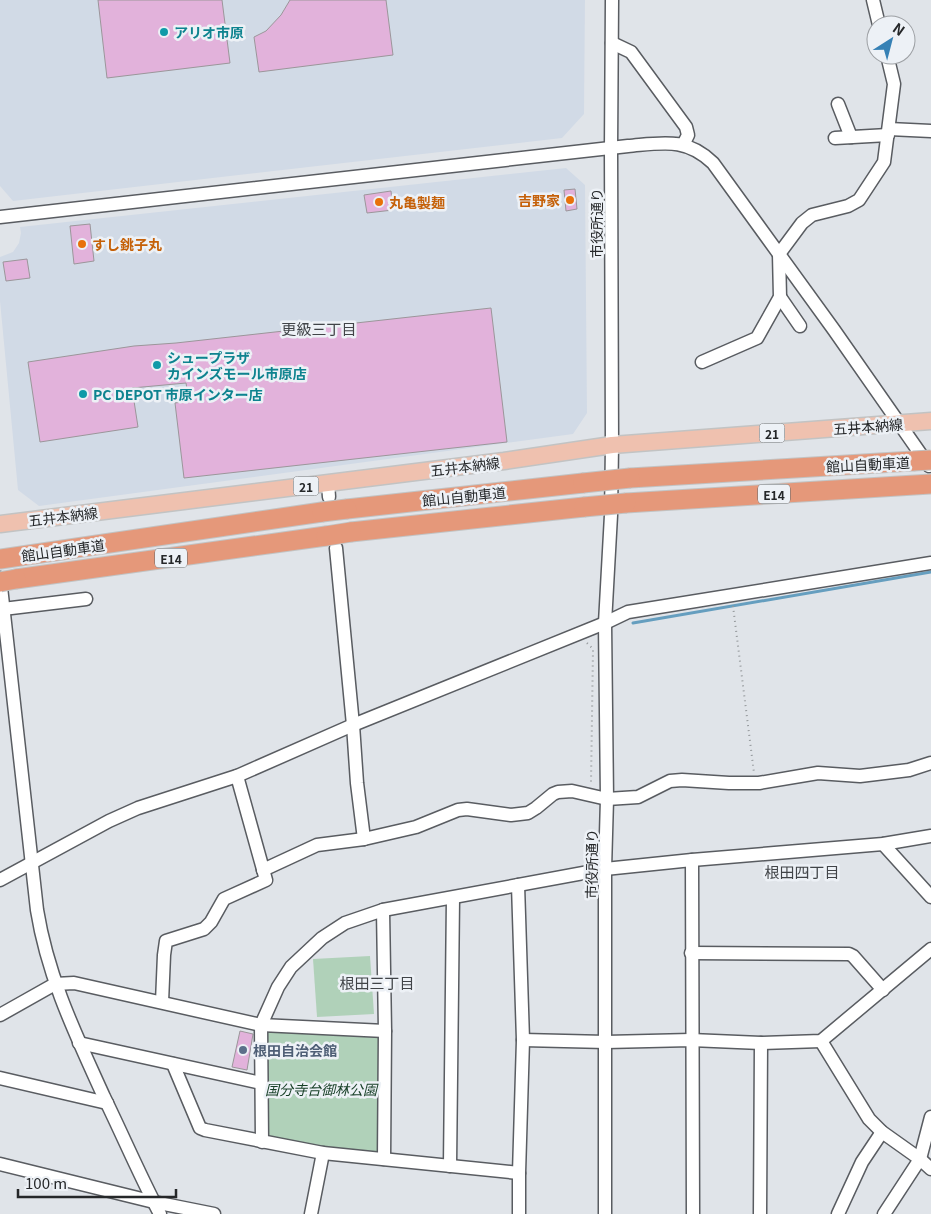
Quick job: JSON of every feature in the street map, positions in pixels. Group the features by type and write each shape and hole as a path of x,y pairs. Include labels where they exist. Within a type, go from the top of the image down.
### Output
{"highway":[{"name":"館山自動車道","path":"7,558 326,497 348,509 630,478 922,461"},
{"name":"館山自動車道","path":"5,580 331,542 351,532 626,503 928,479"}],"main road":[{"name":"五井本納線","path":"0,524 326,497 504,461 612,445 931,421"}],"street":[{"name":"市役所通り","path":"605,1214 605,869 607,799 605,623 611,515 612,445 612,0"},
{"path":"873,0 877,15"},
{"path":"612,43 632,52 686,127 688,135 683,145"},
{"path":"702,362 757,338 780,296 779,254 802,223 812,215 848,206 859,200 884,162 894,84 889,65"},
{"path":"838,104 850,137"},
{"path":"835,138 888,132 931,131"},
{"path":"0,217 671,142 694,148 713,163 901,424 928,479"},
{"path":"780,296 800,326"},
{"path":"331,542 354,725 357,783 364,839"},
{"path":"0,880 109,821 138,808 237,776 354,725 628,612 931,564"},
{"path":"5,580 3,609 31,862 42,941 55,984 79,1043 160,1214"},
{"path":"3,609 86,599"},
{"path":"263,870 317,845 364,839 416,826 458,810 467,809 511,815 528,813 558,792 572,791 607,799 638,797 670,781 756,782 818,773 860,776 909,770 931,763"},
{"path":"162,1002 166,941 204,929 211,922 224,899 266,880 237,776"},
{"path":"262,1142 261,1025 284,977 310,947 345,923 383,910 605,869 883,844 931,836"},
{"path":"883,844 931,897"},
{"path":"692,860 691,1040 693,1214"},
{"path":"518,885 522,1040 519,1214"},
{"path":"450,1166 453,898"},
{"path":"383,910 386,1031 384,1159"},
{"path":"691,953 849,954 853,956 883,990"},
{"path":"522,1040 821,1042 930,953"},
{"path":"0,1015 55,984 74,983 261,1025 386,1031"},
{"path":"821,1042 869,1119 882,1132 931,1169"},
{"path":"79,1043 262,1083"},
{"path":"760,1214 761,1043"},
{"path":"173,1064 200,1128 323,1153 519,1173"},
{"path":"0,1078 107,1103"},
{"path":"884,1214 920,1159 931,1117"},
{"path":"838,1214 862,1162 882,1132"},
{"path":"311,1214 323,1153"},
{"path":"0,1164 154,1202 214,1214"}],"path":[{"path":"732,596 756,782"},
{"path":"583,643 588,643 593,649 591,785"}],"shaded area":[{"path":"0,0 585,0 584,114 562,138 13,201 0,186"},
{"path":"566,168 585,185 587,413 573,434 39,506 18,490 0,301 0,257 13,252 19,243 20,227"}],"green space":[{"path":"370,956 374,1014 317,1017 313,959"},
{"name":"国分寺台御林公園","path":"268,1029 376,1035 379,1040 379,1150 376,1154 323,1148 268,1137 264,1033"}],"building":[{"name":"アリオ市原","path":"98,0 222,0 230,63 107,78"},
{"name":"アリオ市原","path":"290,0 386,0 393,55 259,72 254,37 266,31 281,15"},
{"name":"吉野家","path":"575,189 577,209 566,211 564,190"},
{"name":"丸亀製麺","path":"391,191 393,210 367,213 364,195"},
{"name":"すし銚子丸","path":"90,224 94,261 74,264 70,226"},
{"path":"27,259 30,278 6,281 3,262"},
{"path":"491,308 507,442 184,478 175,403 189,401 186,383 132,388 138,427 40,442 28,362 134,346"},
{"name":"根田自治会館","path":"240,1031 253,1034 247,1070 232,1067"}],"waterway":[{"path":"633,623 931,572"}],"place":[{"name":"アリオ市原","path":"164,32"},
{"name":"吉野家","path":"570,200"},
{"name":"丸亀製麺","path":"379,202"},
{"name":"すし銚子丸","path":"82,244"},
{"name":"シュープラザ カインズモール市原店","path":"157,365"},
{"name":"PC DEPOT 市原インター店","path":"83,394"},
{"name":"根田自治会館","path":"243,1050"}],"district":[{"name":"更級三丁目","path":"319,328"},
{"name":"根田四丁目","path":"802,871"},
{"name":"根田三丁目","path":"377,982"}]}
